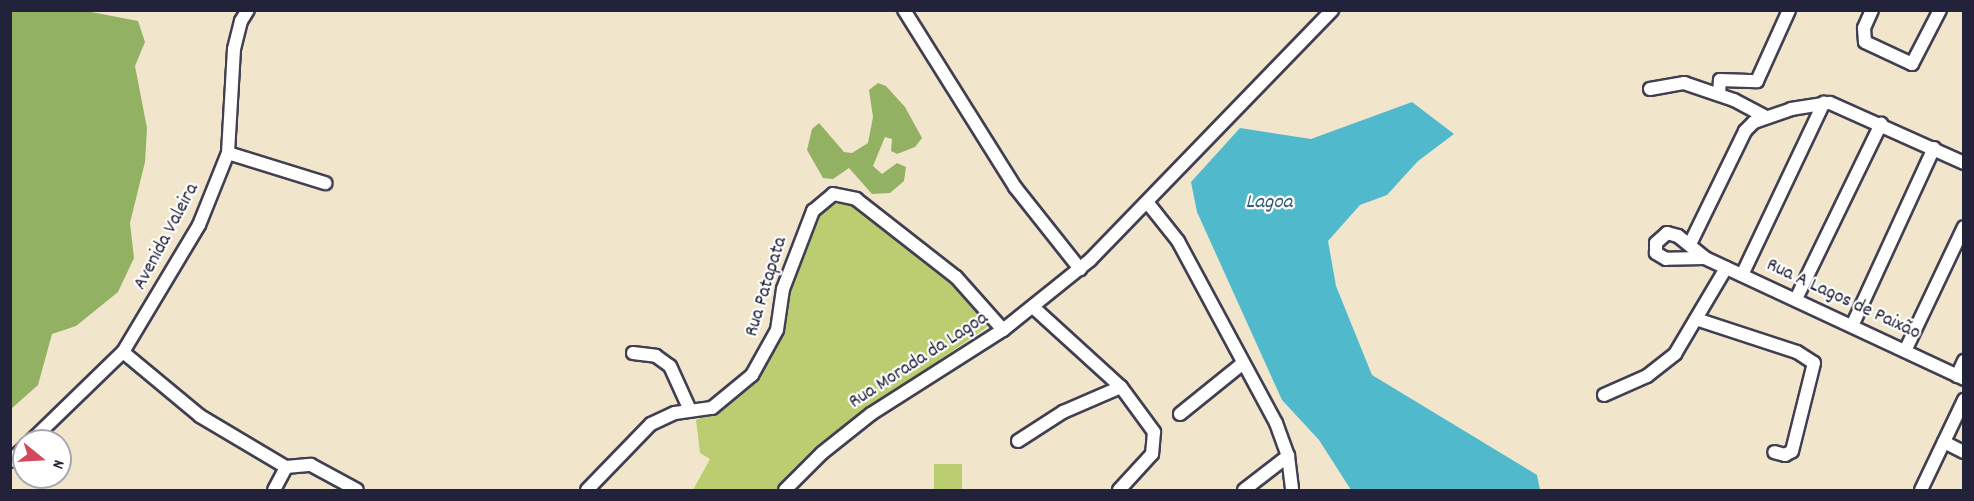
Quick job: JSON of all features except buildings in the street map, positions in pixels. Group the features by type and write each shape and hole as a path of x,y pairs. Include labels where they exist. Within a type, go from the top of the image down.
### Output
{"street":[{"name":"Avenida Valeira","path":"43,429 123,352 200,225 228,153 234,49 241,21 248,10"},
{"path":"904,10 1015,187 1080,269"},
{"name":"Rua Morada da Lagoa","path":"785,490 822,453 871,414 1003,330 1080,269 1332,10"},
{"path":"1719,94 1720,80 1757,81 1789,10"},
{"path":"1872,10 1863,37 1882,52 1915,62 1940,10"},
{"path":"1650,89 1682,83 1719,94 1766,117"},
{"path":"1742,275 1824,102"},
{"path":"1690,243 1743,135 1754,122 1766,117 1824,102 1881,124 1964,163"},
{"path":"1796,299 1881,124"},
{"path":"1852,326 1934,148"},
{"path":"228,153 325,183"},
{"name":"Rua Patapata","path":"587,490 651,424 666,415 720,404 757,367 777,330 783,289 813,211 832,194 856,199 956,277 1003,330"},
{"path":"1147,202 1178,241 1242,364 1276,423 1288,456 1292,490"},
{"path":"1905,351 1964,227"},
{"name":"Rua A Lagos de Paixão","path":"1705,258 1666,259 1656,253 1656,243 1667,233 1690,243 1705,258 1960,377"},
{"path":"1604,395 1664,365 1696,319 1726,268"},
{"path":"1033,307 1121,387 1155,432 1152,454 1119,490"},
{"path":"1696,319 1797,352 1814,363 1792,451 1785,455 1774,452"},
{"path":"123,352 200,416 286,466 311,465 357,490"},
{"path":"633,353 656,356 670,366 690,410"},
{"path":"1960,377 1964,361"},
{"path":"1180,414 1242,364"},
{"path":"1018,441 1063,412 1121,387"},
{"path":"1921,490 1964,400"},
{"path":"1944,442 1964,452"},
{"path":"1244,490 1288,456"},
{"path":"274,490 286,466"}],"green space":[{"path":"11,10 86,11 138,21 145,42 135,66 147,128 145,162 130,223 134,258 118,292 76,326 52,334 38,385 11,409"},
{"path":"878,83 886,86 905,107 922,138 915,147 897,154 891,151 892,139 885,137 873,166 882,174 897,163 906,167 904,181 890,193 872,194 849,168 833,179 823,178 807,150 812,129 819,123 844,152 852,153 868,143 873,117 869,90"},
{"path":"847,199 954,282 986,313 987,327 823,441 780,490 693,490 710,459 700,453 696,420 729,405 757,374 786,290 821,210"},
{"path":"934,464 962,464 962,490 934,490"}],"water":[{"name":"Lagoa","path":"1412,102 1454,134 1418,161 1387,195 1360,205 1328,241 1336,286 1372,375 1537,475 1540,490 1351,490 1319,440 1282,400 1197,212 1191,182 1240,128 1311,139"}]}
